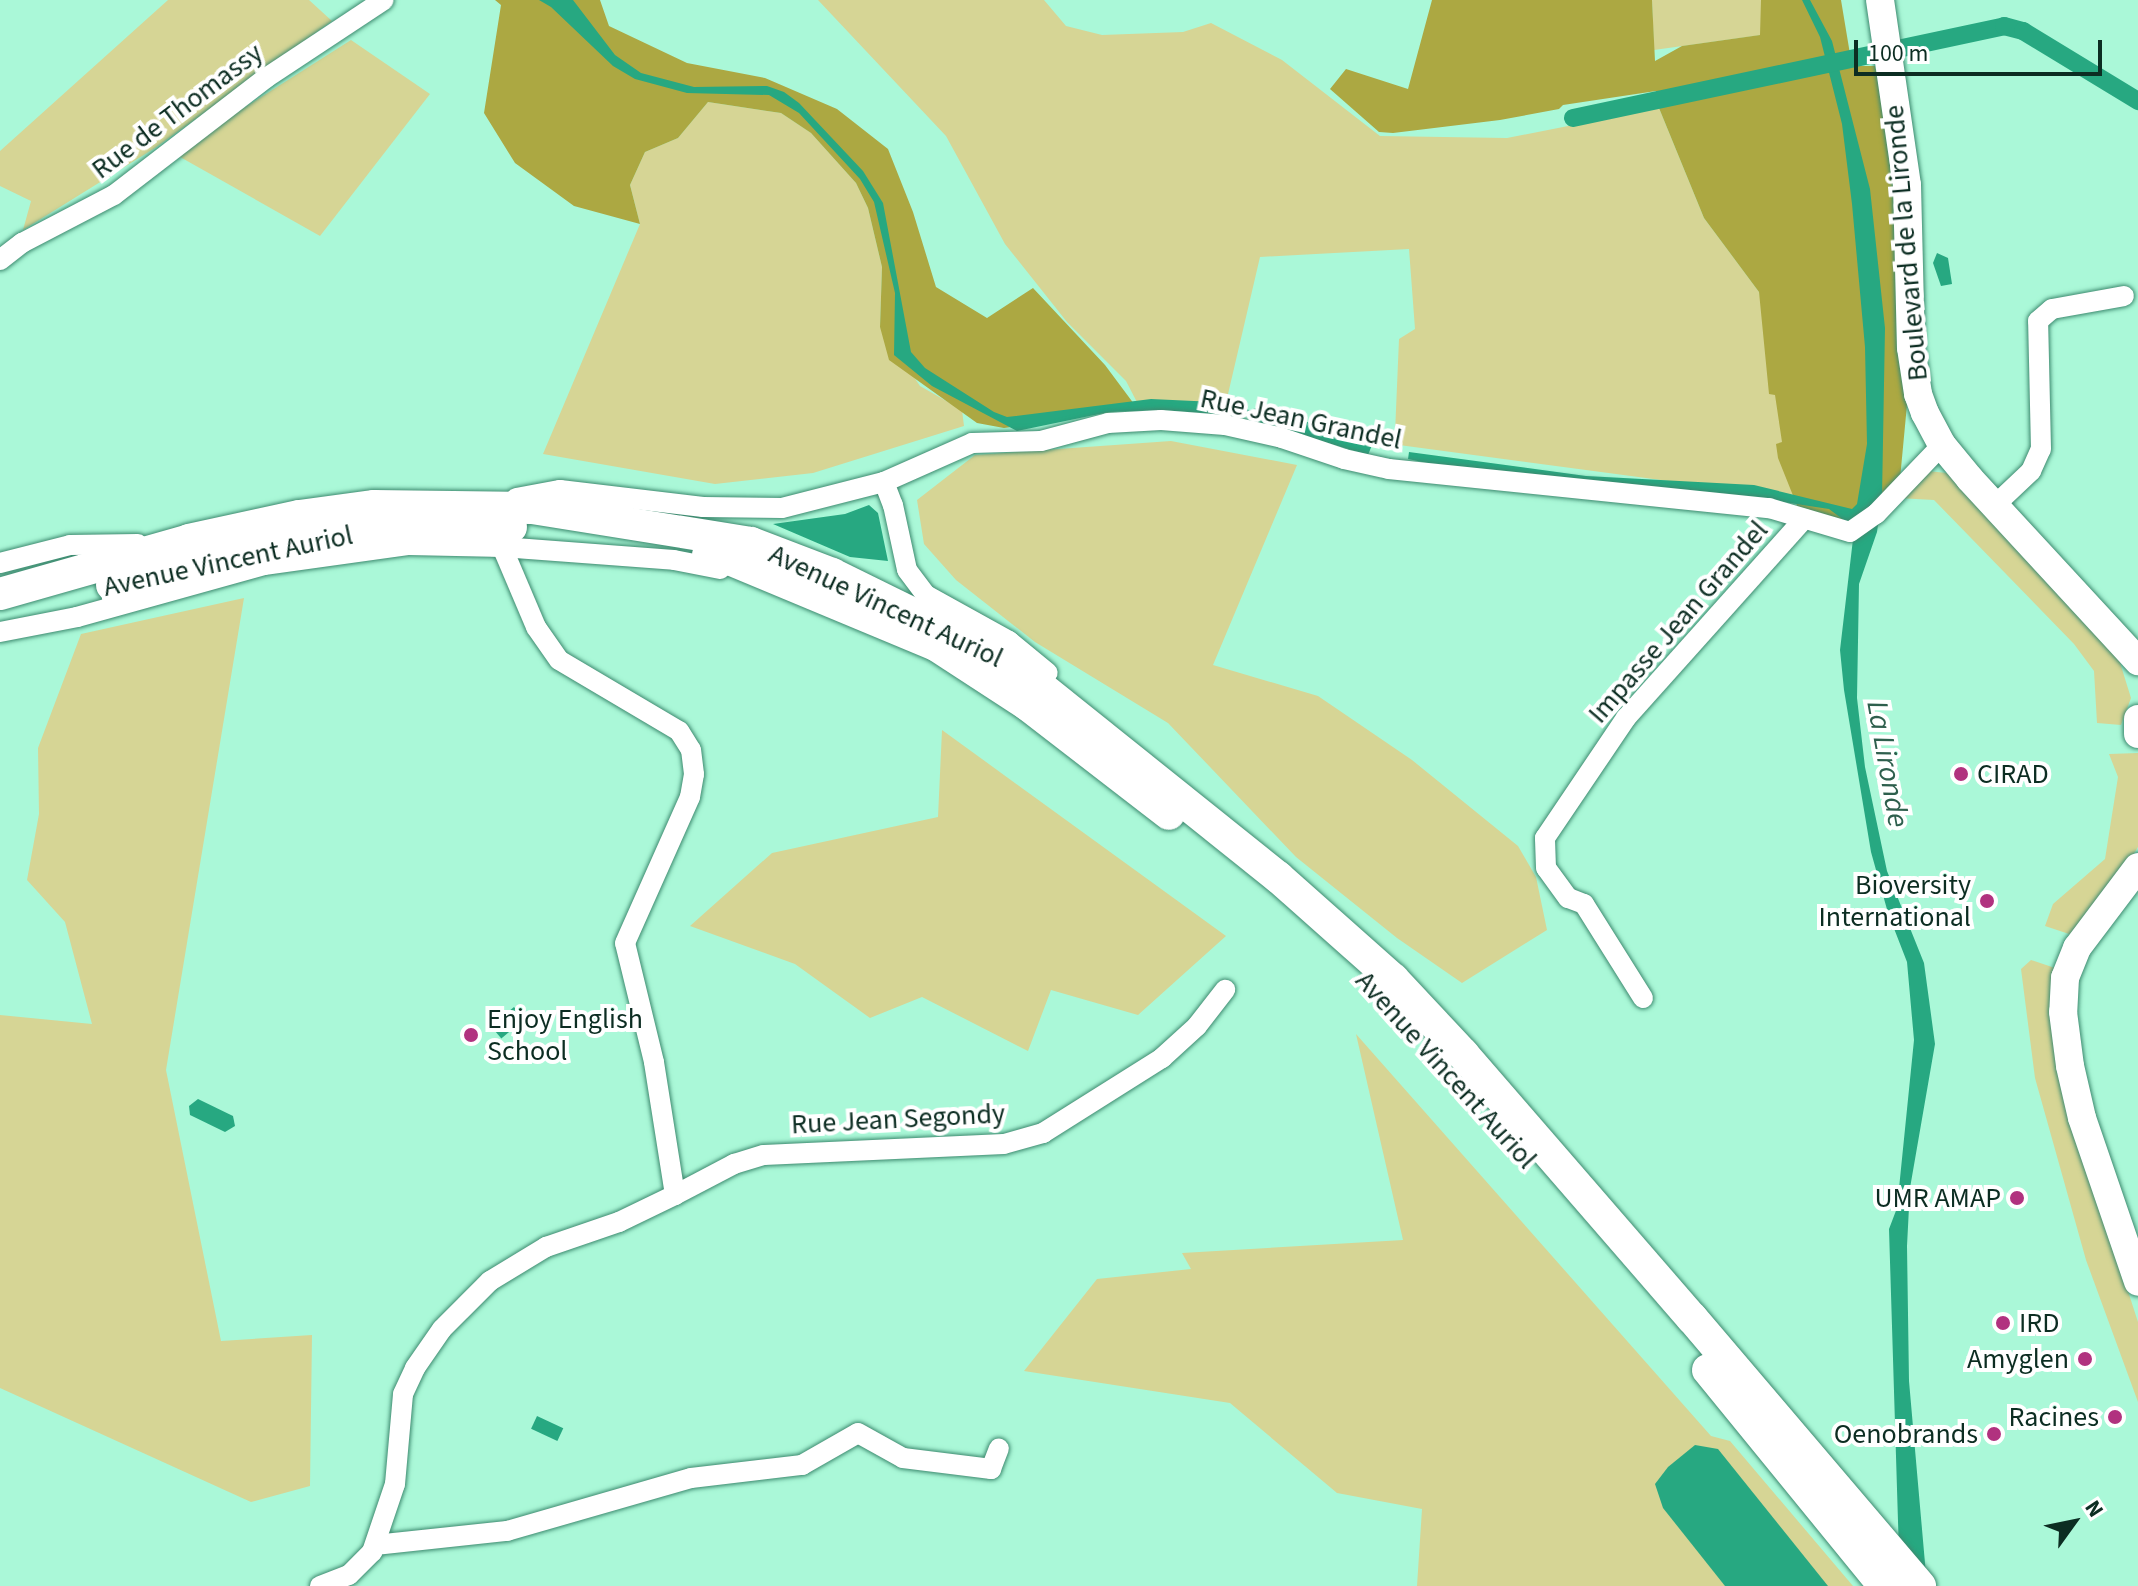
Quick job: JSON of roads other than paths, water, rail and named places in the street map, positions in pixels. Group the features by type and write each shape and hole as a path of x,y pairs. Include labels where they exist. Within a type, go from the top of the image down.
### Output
{"main road":[{"name":"Avenue Vincent Auriol","path":"0,594 186,541 299,516 374,506 532,508 751,543 832,574 1007,660 1205,817 1393,979 1571,1179 1891,1565"},
{"name":"Avenue Vincent Auriol","path":"0,613 307,539 402,529 508,527 615,538 729,559 936,645 1028,705 1282,906 1349,964 1431,1045 1843,1518 1891,1565"},
{"path":"1891,1565 1928,1583"}],"street":[{"name":"Rue de Thomassy","path":"0,260 22,243 114,195 266,78 384,0"},
{"name":"Boulevard de la Lironde","path":"1880,0 1904,159 1914,372 1925,413 1942,445 1994,506 2133,655 2138,680"},
{"path":"1994,506 2031,471 2041,449 2038,321 2052,309 2124,296"},
{"name":"Rue Jean Grandel","path":"480,505 560,490 703,507 782,508 884,482 972,443 1041,441 1108,423 1161,420 1225,425 1389,469 1769,508 1850,532 1889,501 1942,445"},
{"name":"Avenue Vincent Auriol","path":"884,482 893,505 907,570 926,595 1009,641 1097,714 1205,817"},
{"name":"Impasse Jean Grandel","path":"1643,998 1584,904 1568,898 1546,868 1545,838 1626,718 1804,519"},
{"name":"Avenue Vincent Auriol","path":"0,563 70,545 186,541"},
{"name":"Avenue Vincent Auriol","path":"0,632 77,617 264,565 408,545 502,547 674,560 787,582"},
{"path":"502,547 536,627 559,660 679,731 691,750 694,774 690,797 625,943 654,1062 675,1195"},
{"path":"2138,719 2138,734"},
{"path":"2138,867 2077,948 2065,978 2063,1012 2082,1118 2138,1282"},
{"name":"Rue Jean Segondy","path":"375,1545 395,1484 403,1394 415,1368 442,1329 490,1281 546,1247 619,1222 734,1164 764,1155 1004,1144 1043,1133 1162,1058 1197,1026 1225,990"},
{"path":"320,1586 349,1575 375,1545 507,1531 691,1478 802,1465 858,1433 903,1458 991,1469 999,1448"}],"waterway":[{"path":"1573,118 2004,26 2023,31 2138,101"},
{"path":"1233,409 1258,414"}],"place":[{"name":"CIRAD","path":"1961,774"},
{"name":"Bioversity International","path":"1987,901"},
{"name":"Enjoy English School","path":"471,1035"},
{"name":"UMR AMAP","path":"2017,1198"},
{"name":"IRD","path":"2003,1323"},
{"name":"Amyglen","path":"2085,1359"},
{"name":"Racines","path":"2115,1417"},
{"name":"Oenobrands","path":"1994,1434"}],"water label":[{"name":"La Lironde","path":"1887,764"}]}
